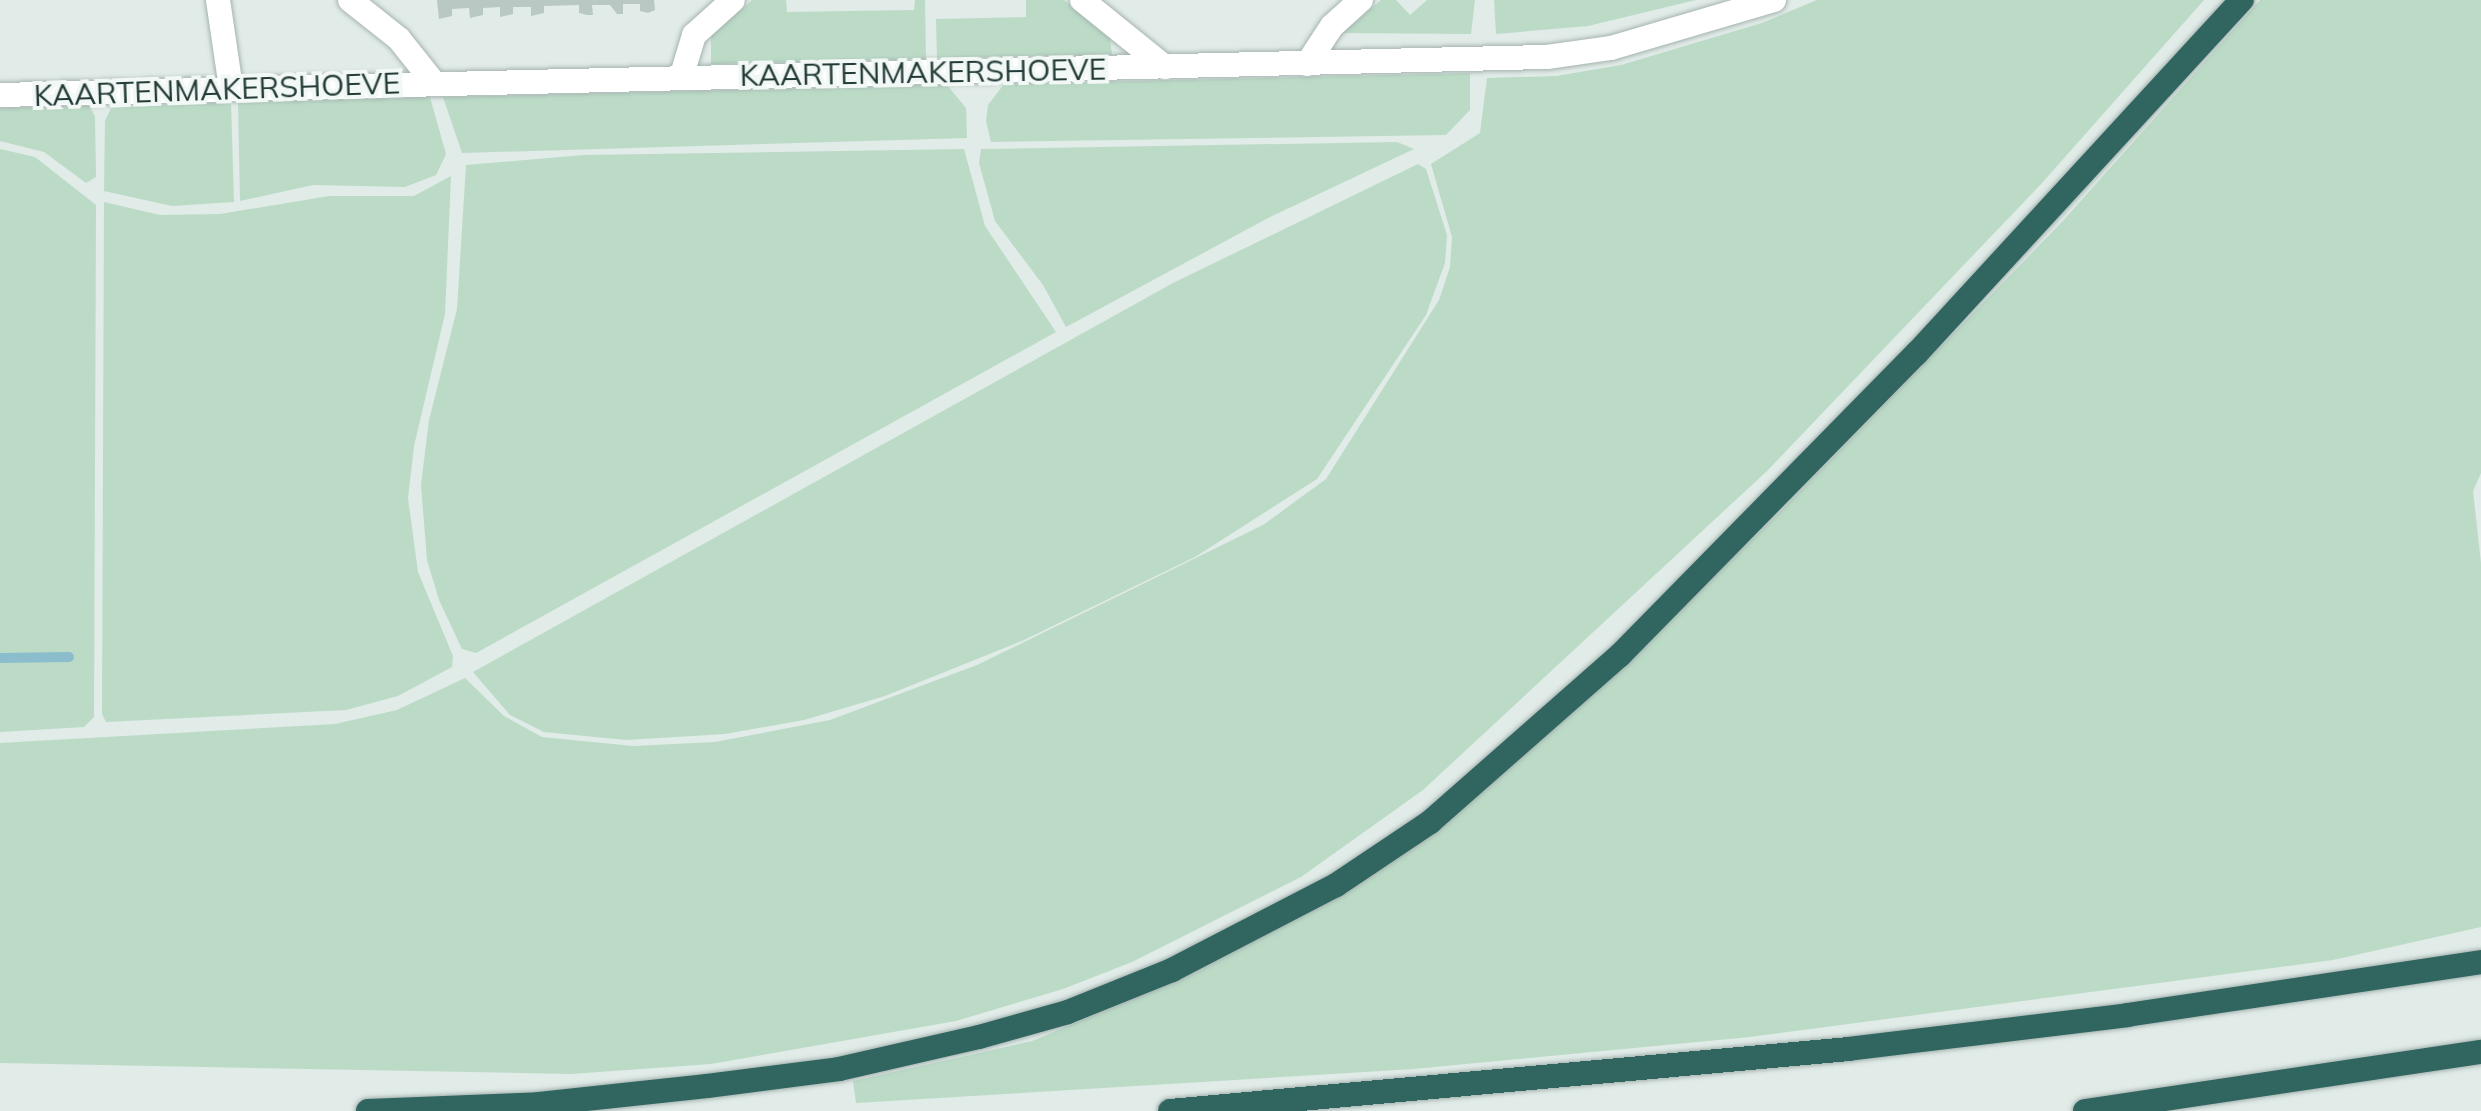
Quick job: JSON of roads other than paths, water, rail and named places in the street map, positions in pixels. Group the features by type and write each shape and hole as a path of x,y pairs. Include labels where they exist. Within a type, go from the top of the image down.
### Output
{"highway":[{"path":"368,1111 539,1104 707,1086 839,1069 979,1037 1068,1012 1172,970 1336,885 1430,822 1620,655 1917,353 2242,0"},
{"path":"1170,1111 1848,1049 2127,1015 2481,962"},
{"path":"2085,1111 2481,1052"}],"street":[{"path":"218,0 231,88"},
{"name":"KAARTENMAKERSHOEVE","path":"350,0 399,39 434,83"},
{"path":"681,78 694,35 733,0"},
{"name":"KAARTENMAKERSHOEVE","path":"1082,0 1165,67"},
{"path":"1307,64 1332,26 1361,0"},
{"name":"KAARTENMAKERSHOEVE","path":"0,95 1547,57 1598,50 1774,0"}],"waterway":[{"path":"0,658 69,657"}]}
